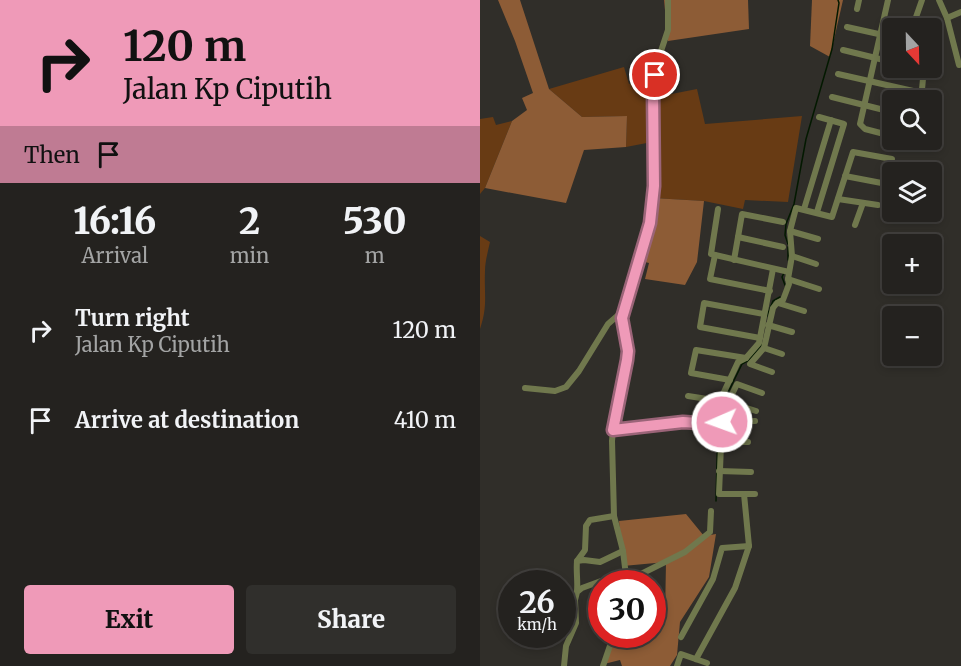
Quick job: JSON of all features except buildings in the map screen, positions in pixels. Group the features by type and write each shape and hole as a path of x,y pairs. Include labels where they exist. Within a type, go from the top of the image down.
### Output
{"street":[{"path":"625,570 614,516 613,430 628,351 622,318 650,223 654,186 653,88 657,63 668,30 668,0"},
{"path":"857,9 859,0"},
{"path":"882,133 861,126 888,0"},
{"path":"916,18 922,0"},
{"path":"939,0 947,18 958,65"},
{"path":"947,18 961,12"},
{"path":"847,27 880,34"},
{"path":"843,50 882,60"},
{"path":"838,74 909,90"},
{"path":"832,97 882,110"},
{"path":"817,212 844,124 819,117"},
{"path":"804,209 831,120"},
{"path":"772,372 750,364 764,348 773,308 783,300 789,284 786,274 792,256 790,231 796,208 832,217 853,152 892,159"},
{"path":"845,176 882,183"},
{"path":"838,199 878,205"},
{"path":"855,225 864,203"},
{"path":"718,209 711,254 773,268 819,289"},
{"path":"734,260 742,214 783,222"},
{"path":"790,231 818,239"},
{"path":"738,237 783,247"},
{"path":"715,255 710,279 770,291"},
{"path":"792,256 816,264"},
{"path":"714,424 715,411 738,362 746,358 759,343 773,268"},
{"path":"760,338 700,327 704,303 764,314"},
{"path":"777,303 804,311"},
{"path":"525,388 555,391 566,387 579,371 608,324 624,310"},
{"path":"768,325 792,332"},
{"path":"764,348 782,354"},
{"path":"730,380 691,373 696,350 746,358"},
{"path":"755,494 719,494 722,421 737,384 762,393"},
{"path":"688,396 720,401"},
{"path":"728,402 756,411"},
{"path":"613,430 683,422 714,424 722,421 755,421"},
{"path":"722,442 748,442"},
{"path":"719,471 751,472"},
{"path":"696,659 735,588 749,546 744,494"},
{"path":"651,570 685,552 710,532 711,511"},
{"path":"564,666 566,646 576,623 575,600 579,578 576,571 577,561 585,550 585,526 590,520 614,516"},
{"path":"681,637 713,579 722,548 749,546"},
{"path":"577,561 600,562 623,551"},
{"path":"577,592 588,586"},
{"path":"603,666 609,648"},
{"path":"677,666 681,654 707,663"}],"shaded area":[{"path":"498,0 520,0 549,89 582,117 627,116 626,147 584,150 566,203 485,188 512,121 527,110 522,98 533,93"},
{"path":"664,0 748,0 749,29 668,41"},
{"path":"812,0 843,0 830,57 810,46"},
{"path":"624,67 629,84 651,79 651,98 697,89 705,124 802,116 788,202 745,200 743,209 704,201 653,198 652,142 626,147 627,116 582,117 549,89"},
{"path":"493,117 496,125 512,121 485,188 480,194 480,119"},
{"path":"653,198 704,201 697,262 685,285 645,279 649,263 633,259"},
{"path":"480,236 490,242 485,268 485,306 480,329"},
{"path":"686,514 704,536 716,534 709,577 680,622 677,655 670,666 622,666 620,660 604,664 608,648 666,648 666,562 623,566 619,521"}],"waterway":[{"path":"788,244 785,235 786,224 794,204 806,139 832,49 838,0"},
{"path":"788,247 788,260"},
{"path":"784,273 782,277 785,285"},
{"path":"767,316 773,301 780,297"},
{"path":"718,419 719,411 742,364 749,360 762,344"},
{"path":"716,501 718,424"}],"route":[{"path":"655,75 653,88 654,186 650,223 622,318 628,351 623,388 614,418 613,430 683,422 714,424 722,422"}]}
